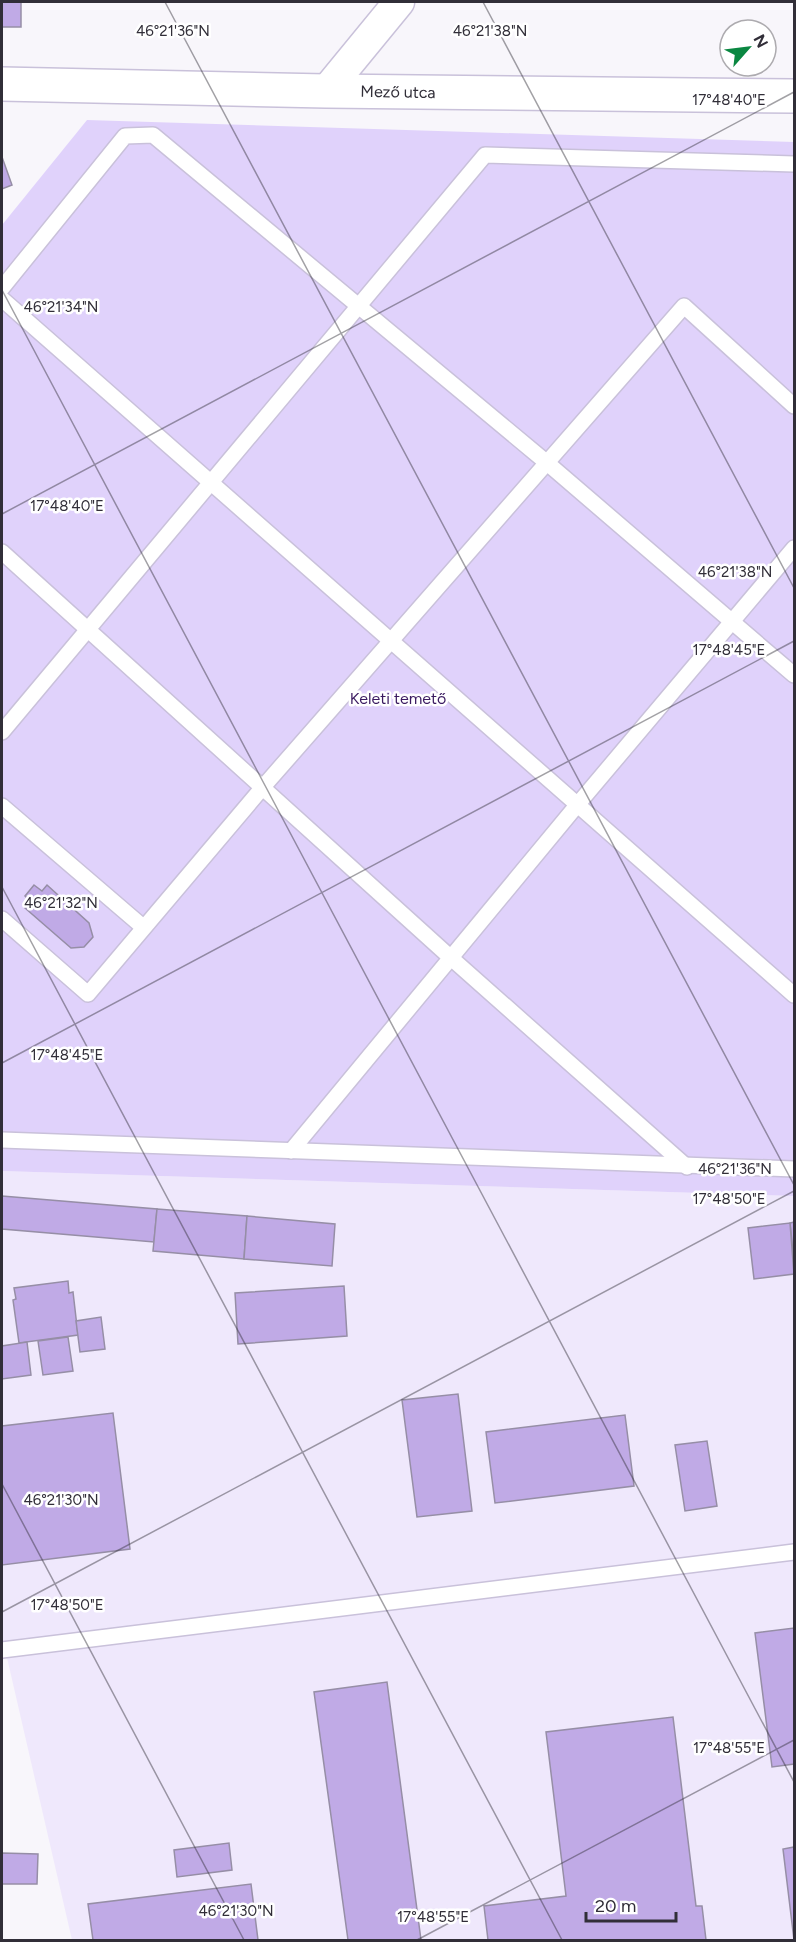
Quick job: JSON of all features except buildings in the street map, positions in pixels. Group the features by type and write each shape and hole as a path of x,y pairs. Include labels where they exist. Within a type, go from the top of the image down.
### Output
{"street":[{"path":"326,91 399,2"},
{"name":"Mező utca","path":"2,84 326,91 795,96"}],"lane":[{"path":"2,288 125,136 153,135 546,462 795,675"},
{"path":"2,732 485,155 795,164"},
{"path":"2,299 795,995"},
{"path":"2,919 88,994 263,786 684,306 795,406"},
{"path":"291,1151 450,957 795,548"},
{"path":"2,552 450,957 687,1167"},
{"path":"2,807 143,927"},
{"path":"2,1140 687,1167 795,1169"},
{"path":"2,1650 795,1552"}],"shaded area":[{"path":"2,1171 794,1196 794,1940 72,1940 2,1636"}],"green space":[{"name":"Keleti temető","path":"87,120 794,142 794,1196 2,1171 2,225"}]}
